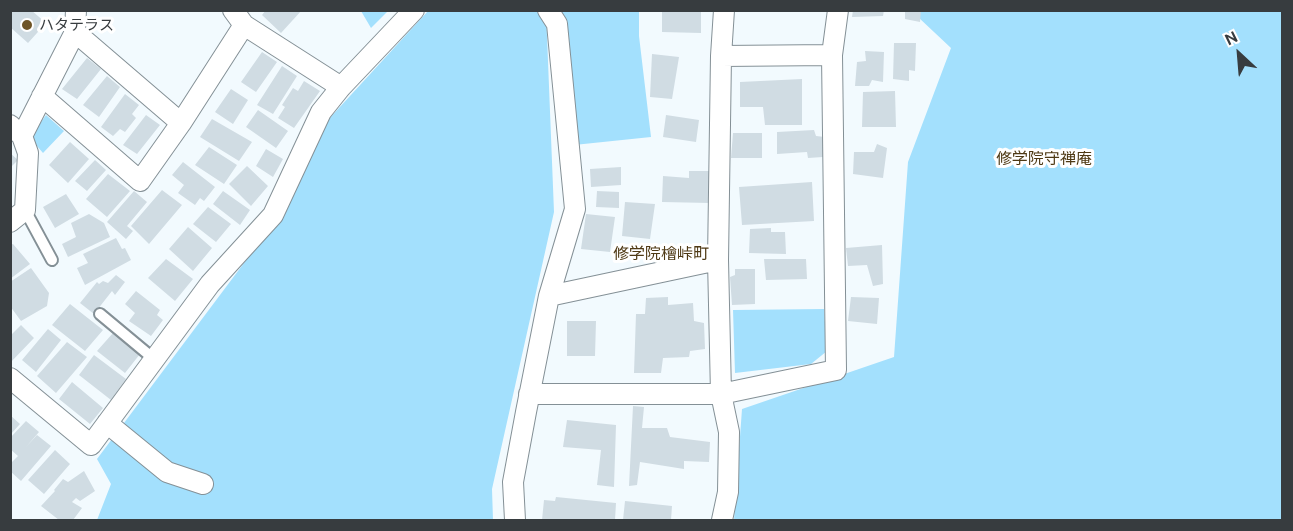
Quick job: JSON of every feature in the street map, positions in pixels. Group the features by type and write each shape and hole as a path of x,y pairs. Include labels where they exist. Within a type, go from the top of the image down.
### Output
{"street":[{"path":"18,216 28,153 16,131 42,96 75,32 76,10"},
{"path":"10,378 91,445 210,284 273,215 321,112 341,87 414,10"},
{"path":"515,520 513,482 549,296 575,208 557,24 548,10"},
{"path":"723,520 728,492 729,432 721,394 718,260 721,56 724,10"},
{"path":"530,394 721,394 836,370 832,56 838,10"},
{"path":"42,96 140,181 181,123 239,18 341,87"},
{"path":"75,32 181,123"},
{"path":"721,56 832,56"},
{"path":"549,296 718,260"},
{"path":"107,423 167,472 203,484"}],"lane":[{"path":"18,216 52,260"},
{"path":"100,314 154,359"}],"shaded area":[{"path":"361,11 388,11 371,28"},
{"path":"428,11 546,11 554,212 492,489 493,520 97,520 111,484 97,459 280,215 327,121"},
{"path":"557,11 639,11 639,36 651,137 574,145"},
{"path":"917,11 1282,11 1282,520 734,520 742,409 894,357 908,162 951,48 918,17"},
{"path":"46,115 64,131 43,153 30,138"},
{"path":"824,309 827,351 811,364 735,373 733,310"}],"building":[{"name":"ハタテラス","path":"10,10 31,10 46,23 28,43 10,27"},
{"path":"266,10 302,10 281,33 262,15"},
{"path":"662,10 701,10 701,33 662,32"},
{"path":"853,10 884,10 883,16 852,17"},
{"path":"905,10 921,10 920,22 905,19"},
{"path":"894,43 916,43 915,71 909,70 909,81 893,79"},
{"path":"865,51 884,52 883,82 872,80 869,86 855,86 857,62 866,61"},
{"path":"262,52 277,62 256,92 241,82"},
{"path":"652,54 679,57 672,99 650,97"},
{"path":"87,58 101,69 77,99 62,89"},
{"path":"282,66 297,76 273,114 257,105"},
{"path":"107,76 120,87 99,117 83,105"},
{"path":"802,79 802,125 765,125 763,107 740,107 740,82"},
{"path":"304,81 320,91 294,128 278,118 285,107 282,105 293,88 298,91"},
{"path":"231,89 248,100 233,124 215,112"},
{"path":"895,91 896,127 862,127 863,92"},
{"path":"125,94 139,105 132,114 136,118 125,132 120,129 113,136 101,127"},
{"path":"258,110 288,131 276,148 246,127"},
{"path":"146,115 160,125 137,154 123,145"},
{"path":"666,115 699,120 696,142 663,137"},
{"path":"212,119 252,142 239,161 200,137"},
{"path":"814,130 816,136 825,137 823,157 808,158 807,152 777,154 777,132"},
{"path":"733,133 762,133 762,158 731,158"},
{"path":"70,142 89,159 68,183 49,165"},
{"path":"877,144 887,148 883,178 853,174 854,152 874,152"},
{"path":"209,147 237,165 224,184 195,165"},
{"path":"266,149 283,159 273,177 256,166"},
{"path":"10,153 18,160 10,168"},
{"path":"95,160 106,170 87,191 75,181"},
{"path":"183,162 215,187 204,201 200,198 195,205 178,193 184,185 172,175"},
{"path":"247,166 268,186 251,206 229,184"},
{"path":"621,167 621,185 591,187 590,169"},
{"path":"689,171 709,171 710,203 662,202 663,176 689,178"},
{"path":"108,174 130,191 107,217 86,199"},
{"path":"812,182 814,221 742,225 739,187"},
{"path":"162,190 182,205 149,244 131,226"},
{"path":"134,191 147,202 127,226 133,231 126,239 107,222"},
{"path":"223,191 250,210 240,225 213,204"},
{"path":"597,191 619,192 619,208 596,207"},
{"path":"66,194 79,214 55,228 43,207"},
{"path":"625,202 655,204 650,239 622,236"},
{"path":"208,207 231,224 216,242 193,224"},
{"path":"89,214 104,223 110,237 68,257 62,244 76,237 71,223"},
{"path":"586,214 615,217 610,252 581,249"},
{"path":"188,227 212,248 193,271 169,249"},
{"path":"771,228 771,232 785,232 786,254 749,253 750,229"},
{"path":"116,238 122,249 125,248 131,260 85,285 77,268 88,263 83,254"},
{"path":"13,244 30,264 10,279 10,245"},
{"path":"882,245 883,284 873,286 867,265 848,266 846,248"},
{"path":"166,259 193,279 175,301 148,278"},
{"path":"764,259 806,259 807,279 766,280"},
{"path":"31,268 49,293 47,306 21,321 10,306 10,282"},
{"path":"735,269 755,269 755,304 732,305 730,277 735,275"},
{"path":"116,275 125,282 115,295 112,291 94,314 80,303 97,282 99,284 103,281 108,283"},
{"path":"136,291 160,310 157,315 163,320 151,336 129,321 135,313 125,304"},
{"path":"668,297 668,305 693,303 694,321 704,323 705,349 690,351 689,357 663,358 661,373 634,373 636,314 645,314 646,298"},
{"path":"851,297 879,298 877,324 848,321"},
{"path":"70,304 103,330 85,351 52,325"},
{"path":"567,321 596,321 595,356 567,356"},
{"path":"21,325 34,338 10,363 10,336"},
{"path":"48,329 61,340 36,372 22,360"},
{"path":"113,333 140,354 125,373 97,351"},
{"path":"67,342 87,357 56,393 37,376"},
{"path":"94,355 126,379 111,400 79,375"},
{"path":"72,382 103,408 90,424 59,399"},
{"path":"633,406 644,407 642,428 667,428 670,437 710,442 709,462 684,461 684,469 640,462 637,485 629,486"},
{"path":"10,415 20,424 10,435"},
{"path":"567,420 616,425 614,487 597,485 601,450 563,447"},
{"path":"26,421 39,432 26,447 37,435 51,446 21,481 10,471 10,464 18,456 10,449 10,438"},
{"path":"55,450 70,464 44,494 28,480"},
{"path":"84,471 95,491 80,501 76,498 72,502 82,508 73,520 59,520 41,506 63,479 68,482"},
{"path":"556,497 616,503 615,520 542,520 544,500 555,501"},
{"path":"625,501 672,506 671,520 623,520"}],"place":[{"name":"ハタテラス","path":"27,25"}],"district":[{"name":"修学院守禅庵","path":"1044,159"},
{"name":"修学院檜峠町","path":"661,254"}]}
